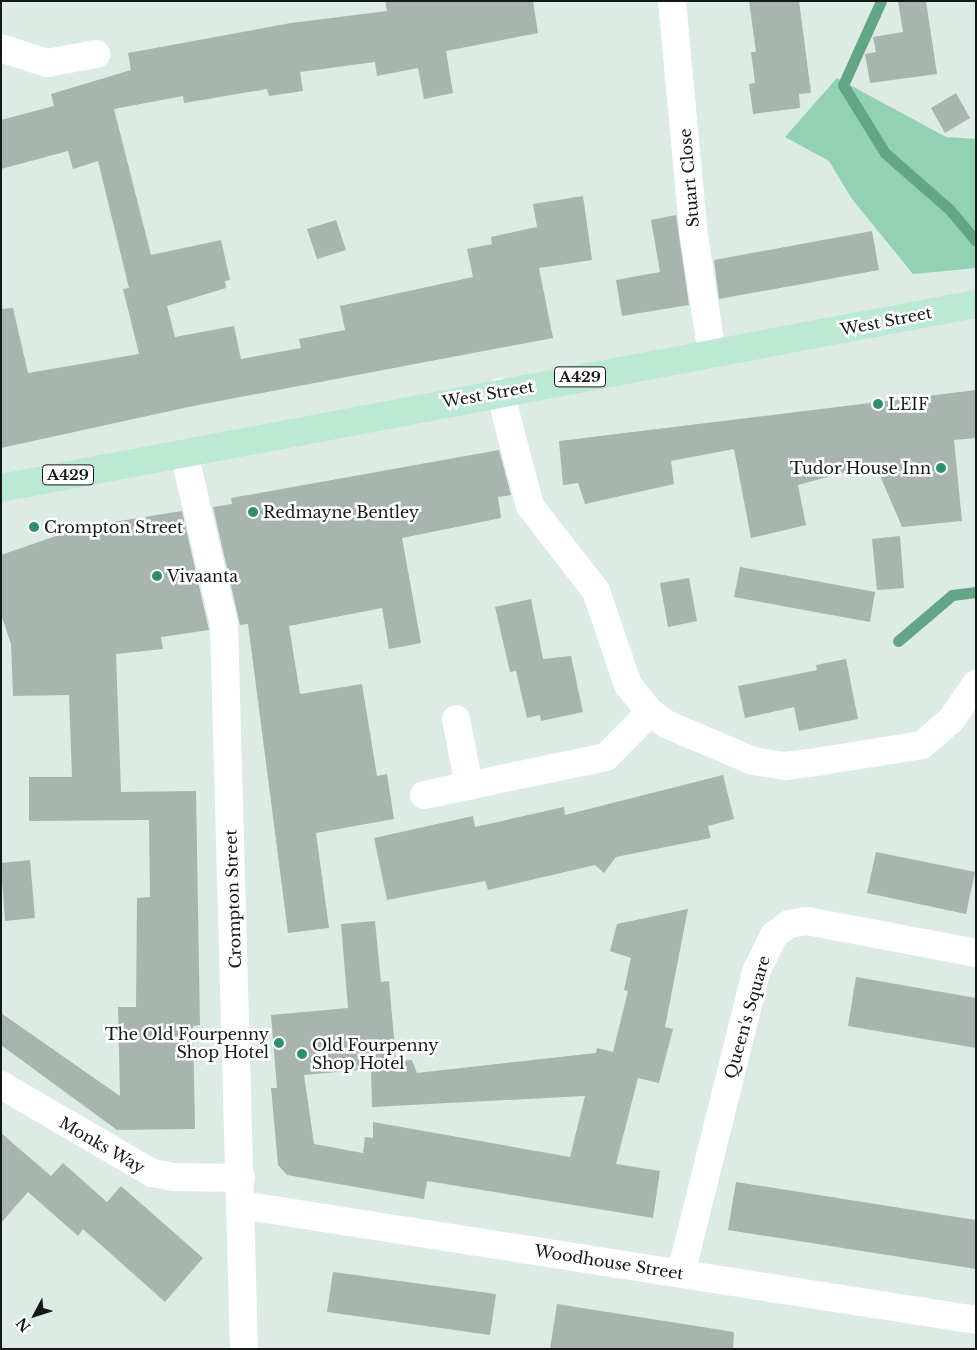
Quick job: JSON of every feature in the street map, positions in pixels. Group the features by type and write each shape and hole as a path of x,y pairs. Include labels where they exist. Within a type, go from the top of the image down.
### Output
{"main road":[{"name":"West Street","path":"1,488 500,392 976,304"}],"street":[{"name":"Stuart Close","path":"672,1 694,236 712,354"},
{"path":"1,48 47,63 96,54"},
{"path":"500,392 530,506 596,592 628,685 650,712 683,732 753,761 784,766 922,745 950,720 976,684"},
{"name":"Crompton Street","path":"184,453 224,624 241,1178 244,1349"},
{"path":"424,795 606,757 650,712"},
{"path":"456,719 468,786"},
{"name":"Queen's Square","path":"681,1273 756,972 774,935 789,924 807,921 976,953"},
{"name":"Monks Way","path":"1,1085 152,1173 174,1177 241,1178"},
{"name":"Woodhouse Street","path":"241,1205 976,1320"}],"green space":[{"path":"837,78 946,137 976,139 976,268 913,274 852,199 829,161 785,137"}],"building":[{"path":"385,1 533,1 538,33 446,51 453,93 424,99 418,68 377,76 375,62 300,72 303,91 269,96 267,89 184,103 183,96 114,109 151,255 221,240 230,280 225,281 226,288 167,306 175,337 234,326 241,359 301,348 299,339 345,330 340,306 473,277 467,249 492,244 491,237 537,227 533,204 583,196 592,260 539,268 553,338 193,406 1,448 1,309 13,308 28,373 139,354 123,289 129,288 98,161 73,169 68,151 1,169 1,120 54,106 51,94 131,70 128,53 291,23 387,11"},
{"path":"749,1 799,1 811,93 799,94 800,108 753,114 749,84 755,83 751,52 756,52"},
{"path":"898,1 926,1 937,74 870,83 865,54 876,52 873,37 903,32"},
{"path":"956,93 970,118 945,133 931,108"},
{"path":"676,215 689,305 622,316 616,280 660,272 651,220"},
{"path":"336,220 346,250 317,259 307,229"},
{"path":"872,231 879,270 719,299 714,260"},
{"path":"976,390 976,438 954,440 962,521 902,527 875,464 798,485 806,525 751,538 734,449 671,461 674,484 585,504 578,483 563,485 559,441"},
{"path":"499,450 511,495 498,497 501,518 402,538 421,643 389,649 382,608 289,626 300,694 362,684 377,776 387,774 394,819 316,833 329,928 288,933 248,624 240,625 213,507 232,504 231,498"},
{"path":"182,511 209,630 161,637 163,649 116,654 121,792 196,791 200,1025 193,1026 195,1129 117,1130 1,1045 1,1013 120,1096 118,1007 136,1007 137,898 150,897 149,820 29,821 29,777 72,777 69,695 13,696 11,644 1,614 1,555 82,527"},
{"path":"900,536 904,588 877,590 872,539"},
{"path":"740,567 875,592 870,622 734,597"},
{"path":"689,578 697,621 668,627 660,583"},
{"path":"531,599 543,659 571,656 583,712 541,721 540,715 527,718 516,671 510,672 495,607"},
{"path":"846,659 858,719 799,731 794,707 745,718 738,686 817,670 816,665"},
{"path":"723,775 734,819 708,826 711,838 616,857 604,873 595,865 488,890 485,881 387,900 374,838 473,816 475,827 564,807 565,815"},
{"path":"876,852 975,872 966,914 867,893"},
{"path":"30,860 35,918 5,921 1,863"},
{"path":"688,909 665,1027 673,1029 659,1083 638,1078 616,1164 660,1171 653,1218 427,1181 424,1199 287,1175 278,1165 271,1088 277,1088 271,1015 348,1008 341,924 375,921 381,982 389,981 396,1062 412,1060 417,1073 596,1053 597,1048 613,1052 628,991 624,990 631,958 610,951 617,924","holes":["371,1069 372,1107 585,1096 570,1157 373,1122 373,1138 365,1137 363,1153 314,1144 304,1075"]},
{"path":"856,977 976,998 976,1048 848,1026"},
{"path":"1,1133 51,1176 63,1163 107,1202 121,1186 203,1258 165,1302 83,1229 78,1236 28,1192 1,1223"},
{"path":"736,1182 976,1220 976,1269 728,1230"},
{"path":"333,1272 496,1294 490,1335 327,1312"},
{"path":"557,1304 734,1332 733,1349 550,1349"}],"waterway":[{"path":"881,1 843,85 885,153 950,210 976,241"},
{"path":"898,641 952,595 976,592"}],"place":[{"name":"LEIF","path":"878,404"},
{"name":"Tudor House Inn","path":"941,468"},
{"name":"Redmayne Bentley","path":"253,512"},
{"name":"Crompton Street","path":"34,527"},
{"name":"Vivaanta","path":"157,576"},
{"name":"The Old Fourpenny Shop Hotel","path":"279,1043"},
{"name":"Old Fourpenny Shop Hotel","path":"302,1054"}]}
